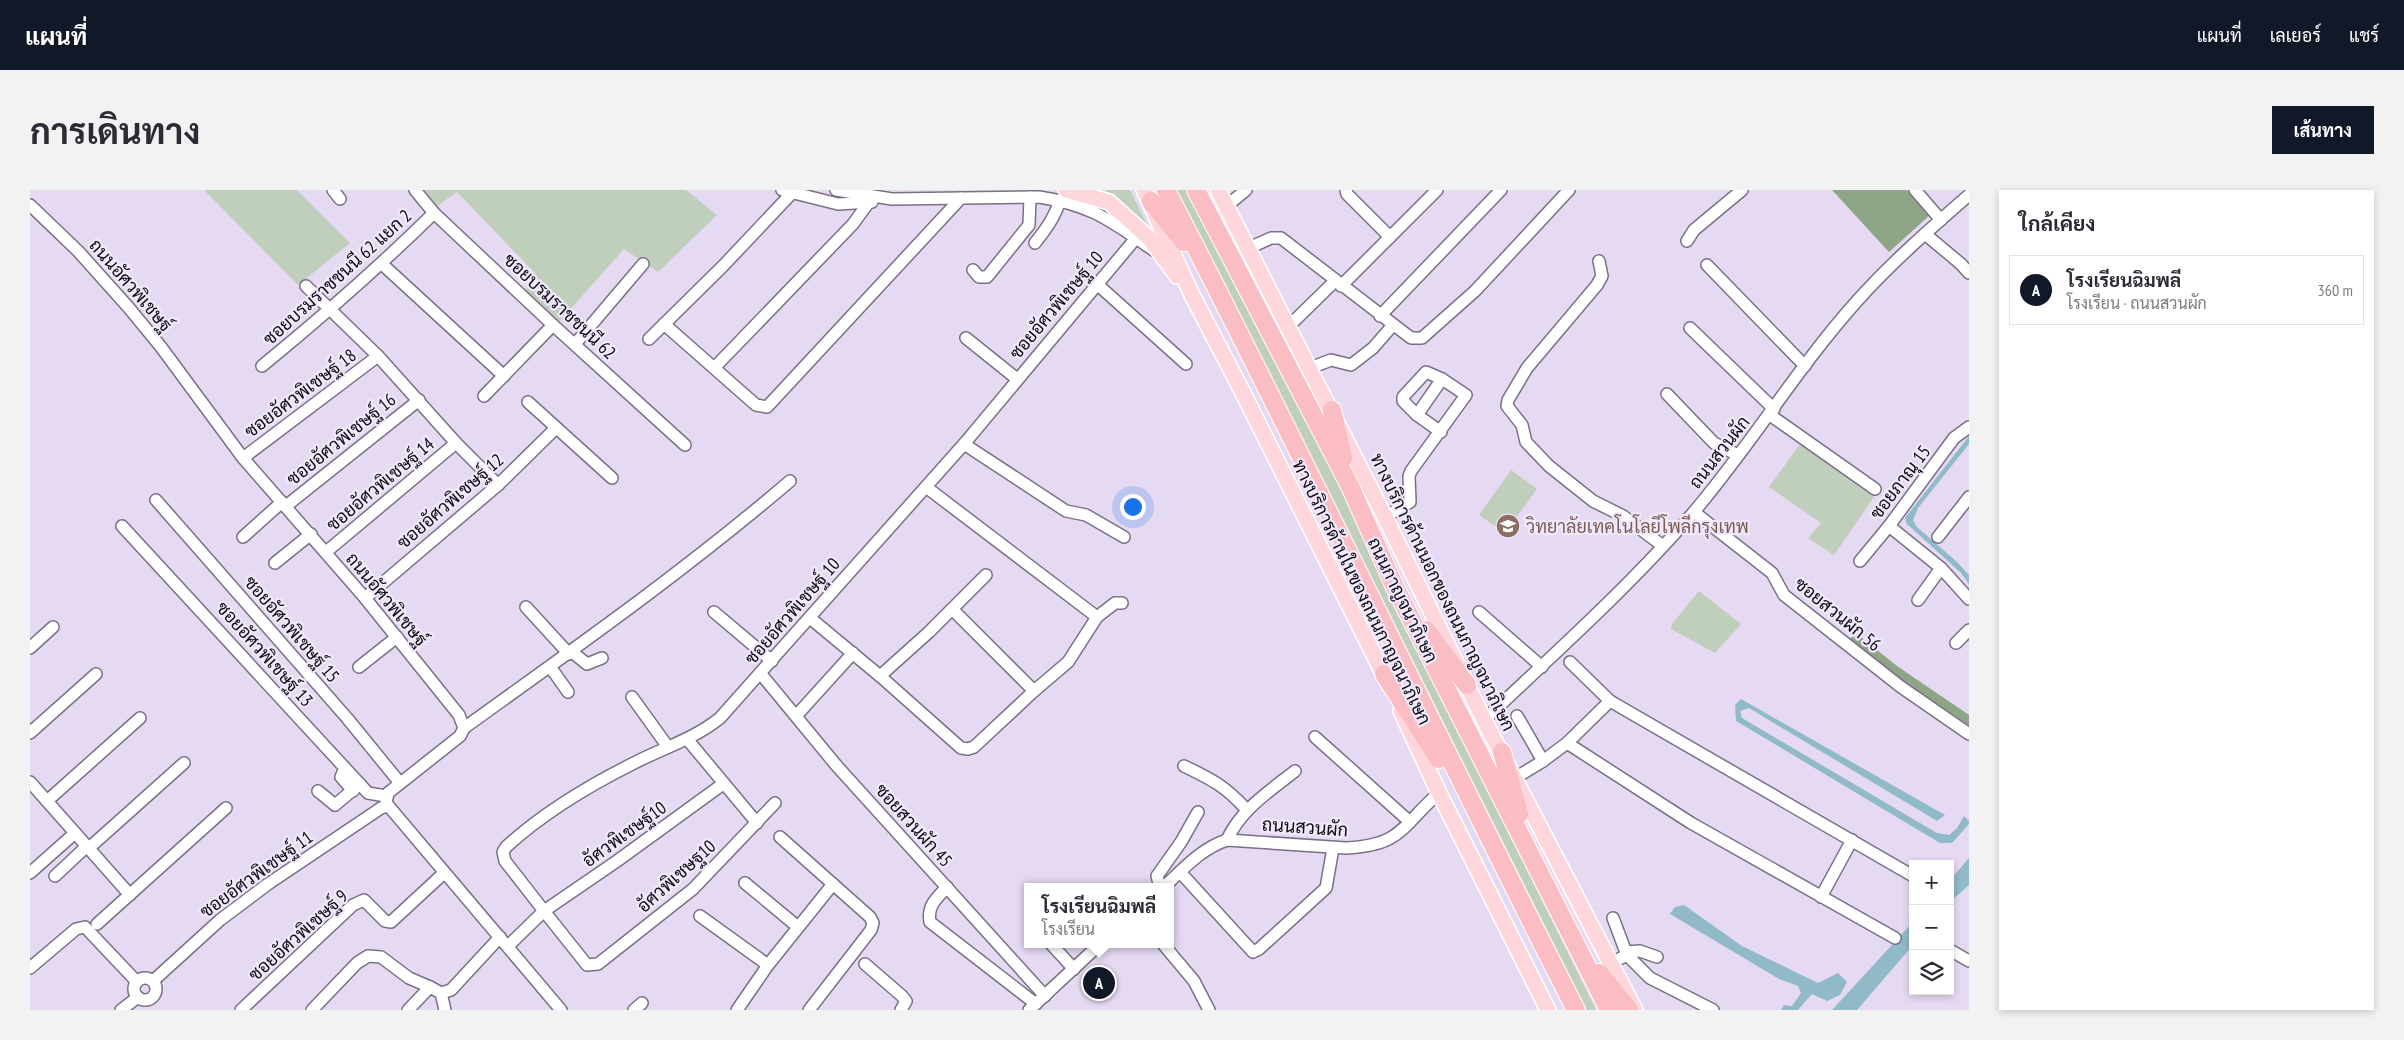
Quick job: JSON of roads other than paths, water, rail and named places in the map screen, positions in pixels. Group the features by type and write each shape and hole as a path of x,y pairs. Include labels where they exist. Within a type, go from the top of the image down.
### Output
{"highway":[{"name":"ถนนกาญจนาภิเษก","path":"1166,190 1481,824 1576,1010"},
{"name":"ถนนกาญจนาภิเษก","path":"1196,190 1350,486 1398,593 1609,1010"},
{"path":"1148,196 1208,272"},
{"path":"1332,410 1350,486"},
{"path":"1398,593 1467,685"},
{"path":"1384,674 1481,824"},
{"path":"1502,752 1531,855"},
{"path":"1578,948 1629,1010"}],"main road":[{"path":"1097,190 1138,226 1192,295"},
{"name":"ทางบริการด้านนอกของถนนกาญจนาภิเษก","path":"1218,190 1332,410 1484,720 1635,1010"},
{"path":"1063,195 1109,202"},
{"name":"ทางบริการด้านในของถนนกาญจนาภิเษก","path":"1148,196 1192,295 1384,674 1439,794 1548,1010"},
{"path":"1227,197 1236,223"}],"street":[{"name":"ซอยบรมราชชนนี 62","path":"414,190 434,213 553,325 685,445"},
{"path":"836,190 892,199"},
{"path":"1227,197 1246,190"},
{"path":"1346,190 1347,194 1390,237"},
{"path":"1289,326 1390,237 1437,190"},
{"path":"1380,316 1501,190"},
{"path":"1687,241 1694,230 1742,190"},
{"path":"1915,190 1940,220"},
{"path":"649,338 723,266 787,192 838,204 892,199 1063,195 1105,216 1161,255"},
{"path":"1249,248 1271,238 1282,238 1380,316 1411,338 1422,338 1475,291 1562,192"},
{"path":"1034,243 1053,218 1063,195"},
{"name":"ถนนสวนผัก","path":"1484,720 1542,666 1663,546 1694,512 1856,302 1897,259 1969,195"},
{"path":"973,270 979,277 987,277 1023,236 1030,225 1030,197"},
{"path":"664,324 756,405 767,407 961,198"},
{"path":"715,367 853,224 869,202"},
{"name":"ถนนอัศวพิเชษฐ์","path":"30,206 78,251 129,308 161,347 243,458 326,552 397,637 459,715 464,728"},
{"name":"ซอยบรมราชชนนี 62 แยก 2","path":"262,366 331,310 434,213"},
{"path":"1925,234 1969,273"},
{"name":"ซอยอัศวพิเชษฐ์ 10","path":"544,911 506,862 504,852 506,847 568,800 600,780 703,731 720,718 964,444 1136,238"},
{"path":"1599,262 1602,276 1597,285 1527,368 1508,400 1507,406 1522,425 1526,442 1549,466 1593,501 1623,516 1663,546"},
{"path":"382,264 504,376"},
{"path":"575,344 643,264"},
{"path":"1707,265 1806,366"},
{"path":"1097,284 1186,364"},
{"path":"306,286 378,356 456,443 498,484"},
{"path":"484,396 553,325"},
{"path":"1310,368 1331,360 1351,365 1366,355 1393,325"},
{"path":"1690,328 1772,412 1874,489"},
{"path":"966,338 1017,379"},
{"name":"ซอยอัศวพิเชษฐ์ 18","path":"243,458 378,356"},
{"path":"1385,517 1410,502 1409,474 1441,432 1466,395 1428,371 1423,373 1403,397 1404,402 1417,415 1441,432"},
{"path":"1417,415 1442,379"},
{"path":"1667,394 1714,443 1738,455"},
{"name":"ซอยอัศวพิเชษฐ์ 16","path":"243,537 419,400"},
{"path":"528,402 612,478"},
{"name":"ซอยภาณุ 15","path":"1860,561 1889,526 1954,438 1969,427"},
{"name":"ซอยอัศวพิเชษฐ์ 12","path":"365,598 498,484 556,428"},
{"name":"ซอยอัศวพิเชษฐ์ 14","path":"326,552 456,443"},
{"path":"964,444 1066,511 1086,515 1124,537"},
{"path":"561,1010 444,873 387,801 400,783 460,736 464,728 550,668 730,533 790,481"},
{"path":"926,487 1097,616"},
{"path":"1938,538 1969,497"},
{"name":"ซอยอัศวพิเชษฐ์ 15","path":"156,500 348,718 400,783"},
{"name":"ซอยสวนผัก 56","path":"1694,512 1772,573 1784,595 1901,687 1969,734"},
{"name":"ซอยอัศวพิเชษฐ์ 13","path":"122,526 345,768 356,788 387,801"},
{"path":"1889,526 1941,568 1967,593"},
{"path":"275,563 310,534"},
{"path":"1918,600 1941,568"},
{"path":"880,676 986,575"},
{"path":"810,618 880,676 961,748 968,749 974,746 1068,662 1097,616 1115,603 1122,603"},
{"path":"526,607 570,653 587,664 602,658"},
{"path":"952,609 1034,691"},
{"path":"714,612 772,661"},
{"path":"1479,612 1542,666"},
{"path":"30,648 53,627"},
{"path":"1956,643 1969,630"},
{"path":"359,666 397,637"},
{"path":"796,716 853,653"},
{"path":"1570,662 1610,701 1909,874"},
{"path":"550,668 568,692"},
{"path":"30,733 96,674"},
{"name":"ซอยสวนผัก 45","path":"761,674 836,765 1045,996"},
{"path":"632,697 668,747"},
{"path":"1515,778 1567,744 1610,701"},
{"path":"1517,716 1543,761"},
{"path":"47,800 140,718"},
{"path":"1315,738 1410,822"},
{"path":"686,739 757,822"},
{"path":"1567,744 1691,823 1896,938"},
{"path":"55,876 184,763"},
{"path":"1184,766 1218,782 1229,790 1247,810"},
{"path":"1167,883 1210,847 1227,840 1234,824 1247,810 1296,771"},
{"name":"อัศวพิเชษฐ์10","path":"544,911 723,784"},
{"path":"31,785 47,800 130,895"},
{"path":"318,791 335,805 356,788"},
{"name":"ถนนสวนผัก","path":"1227,840 1333,848 1365,847 1385,842 1401,832 1439,794"},
{"name":"ซอยอัศวพิเชษฐ์ 11","path":"153,981 220,920 261,889 373,813 387,801"},
{"name":"อัศวพิเชษฐ10","path":"544,911 586,965 594,966 693,889 775,803"},
{"path":"98,924 226,808"},
{"path":"1160,883 1157,876 1159,871 1181,842 1198,812"},
{"path":"30,873 75,833"},
{"path":"780,837 870,917 873,926 809,1010"},
{"path":"1821,897 1852,840"},
{"path":"1180,872 1253,952 1261,948 1326,888 1333,848"},
{"name":"ซอยอัศวพิเชษฐ์ 9","path":"241,1010 353,905 364,900 385,922 391,922 444,873"},
{"path":"745,883 798,927"},
{"path":"737,1010 768,965 833,884"},
{"path":"947,887 932,903 929,914 930,922 1032,1007 1096,948"},
{"path":"312,1010 357,963 368,956 381,957 410,978 441,993 452,990 504,942 544,911"},
{"path":"700,916 768,965"},
{"path":"1613,918 1626,954 1633,963 1650,978 1713,1010"},
{"path":"30,968 76,929 85,927 137,982"},
{"path":"1055,948 1074,969"},
{"path":"1166,948 1194,981 1209,1010"},
{"path":"1611,963 1626,954 1640,951 1658,957"},
{"path":"1954,952 1969,961"},
{"path":"865,964 902,996 906,1002 901,1010"},
{"path":"145,978 153,981 156,990 154,995 147,1000 138,997 134,990 137,982 145,978"},
{"path":"408,1010 430,987"},
{"path":"441,993 446,1010"},
{"path":"121,1010 138,997"}],"water":[{"path":"1969,436 1969,444 1918,508 1913,520 1917,527 1969,575 1969,584 1961,573 1907,524 1905,518"},
{"path":"1741,699 1945,815 1937,821 1749,708 1740,711 1742,718 1937,833 1949,835 1957,828 1964,816 1969,821 1969,824 1952,843 1940,843 1736,721 1735,705"},
{"path":"1969,858 1969,885 1954,898 1954,875"},
{"path":"1684,905 1742,946 1818,983 1838,973 1847,982 1840,995 1827,1001 1812,994 1798,1010 1781,1010 1784,1005 1792,1006 1801,993 1798,986 1779,979 1670,914 1675,907"},
{"path":"1909,926 1909,950 1857,1010 1832,1010"}],"place":[{"name":"วิทยาลัยเทคโนโลยีโพลีกรุงเทพ","path":"1508,526"},
{"name":"โรงเรียนฉิมพลี","path":"1099,983"}]}
